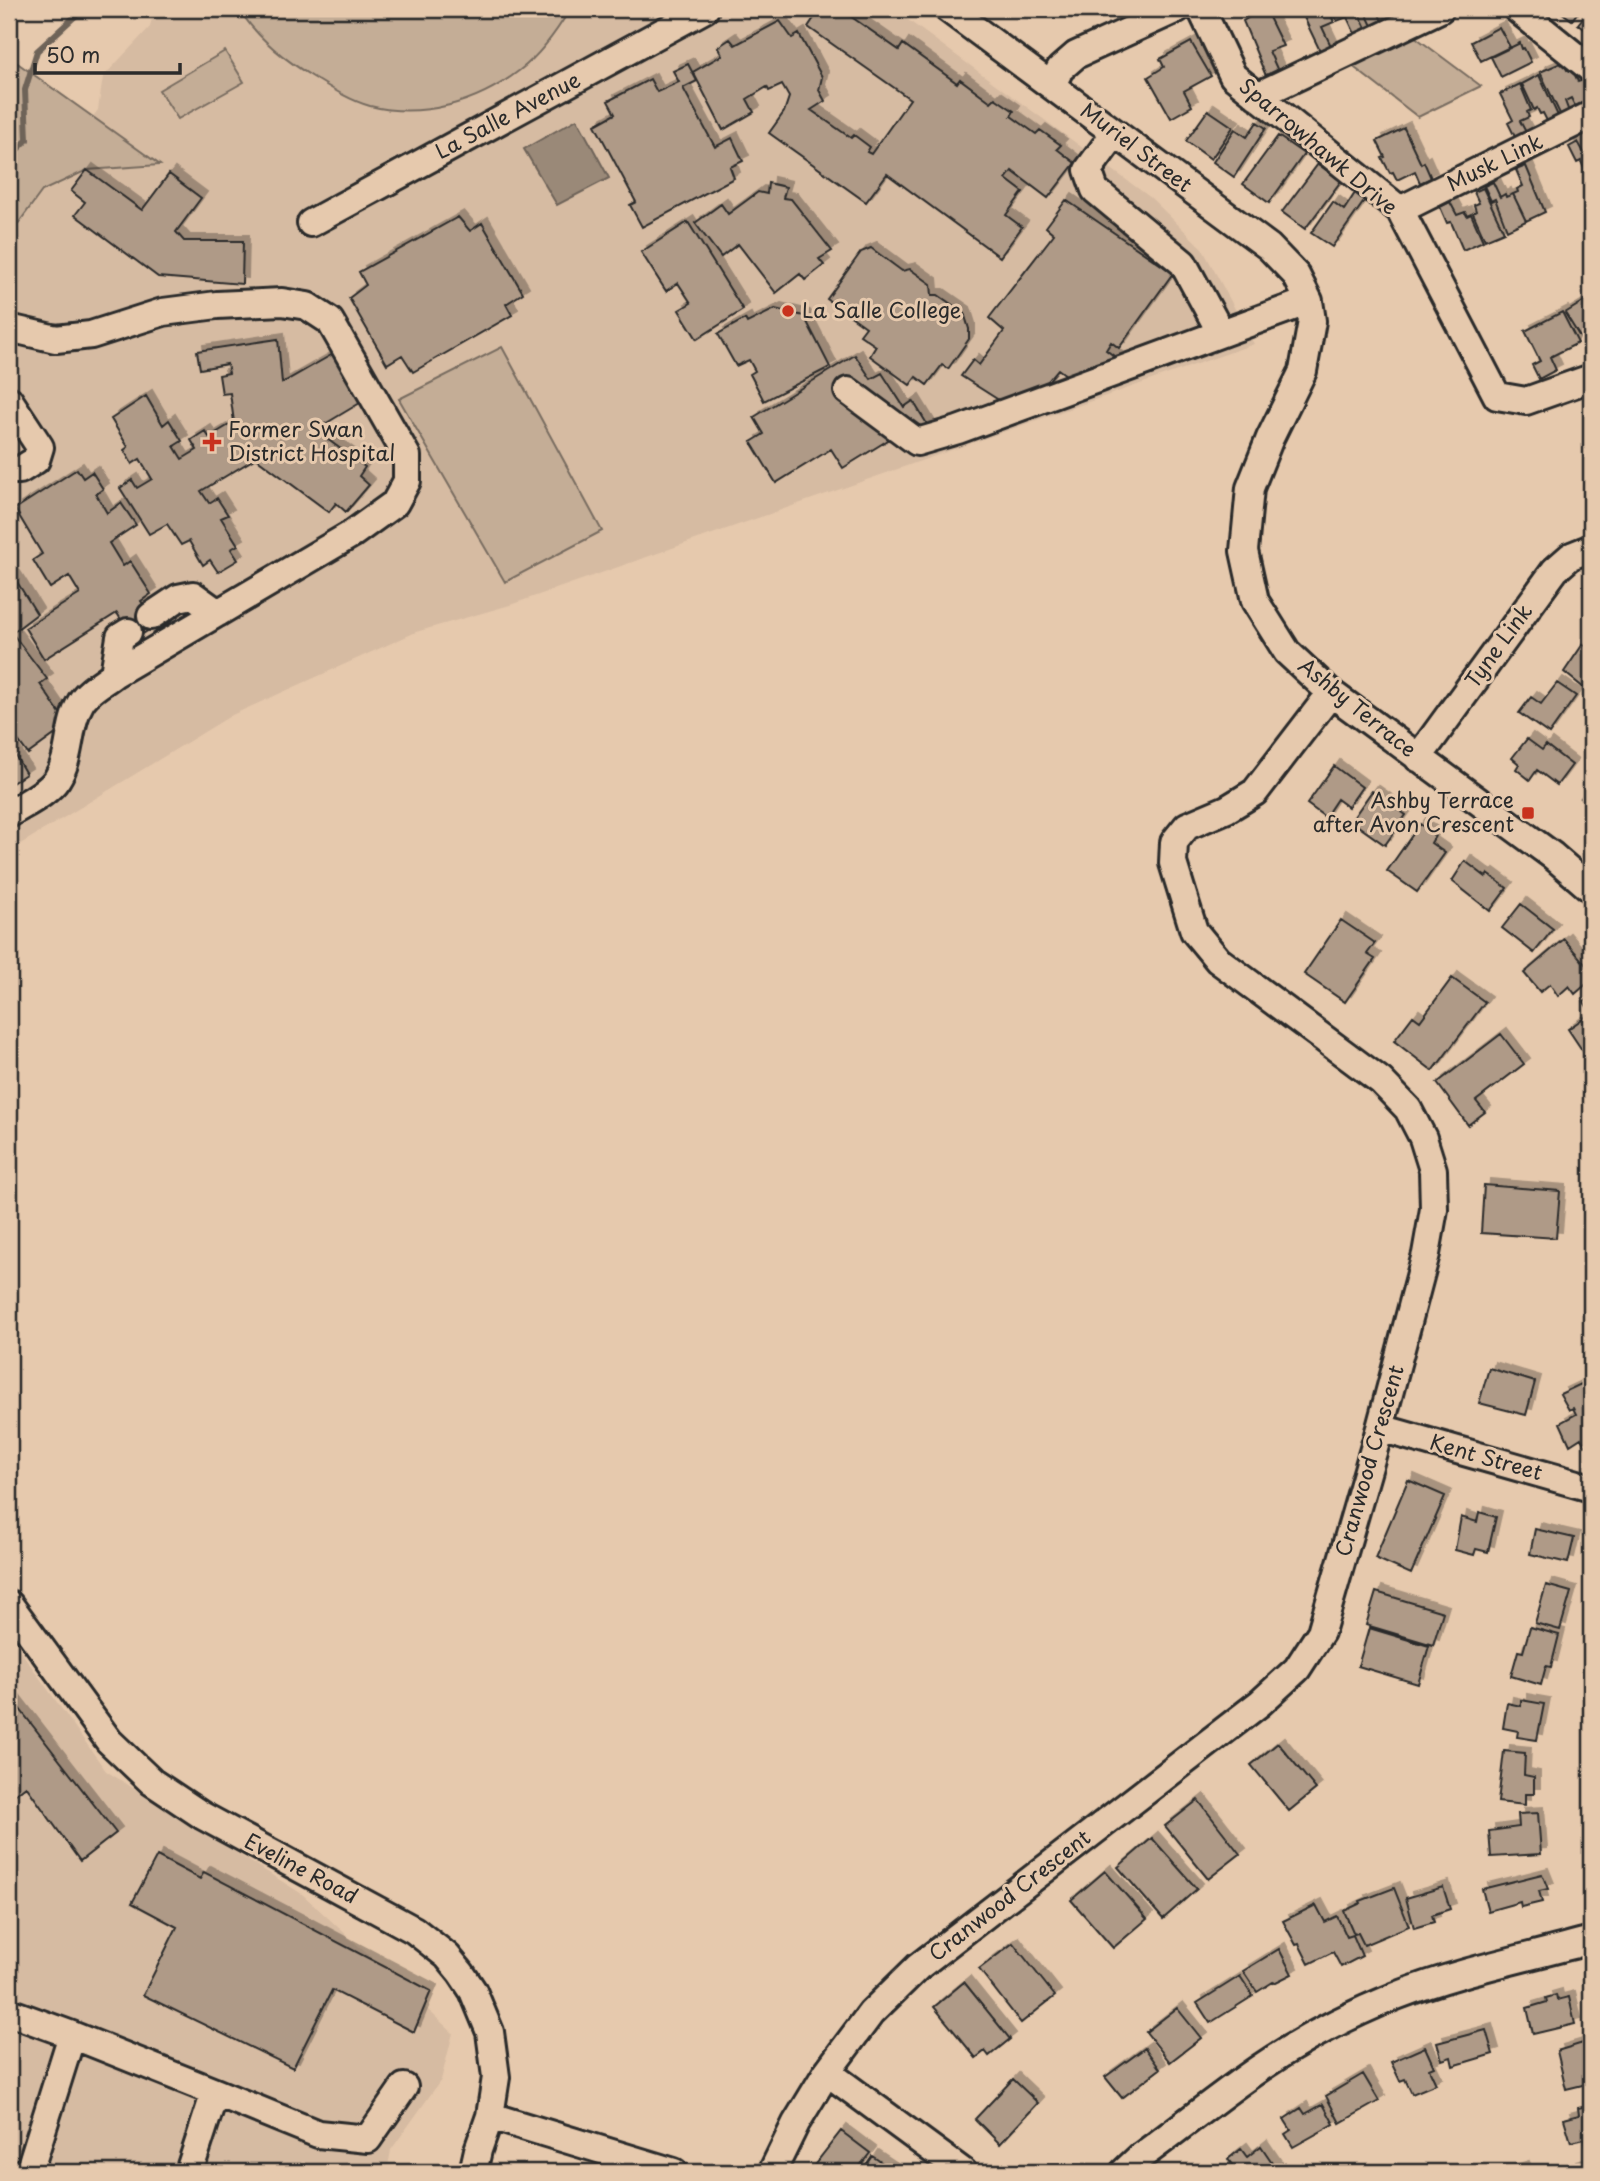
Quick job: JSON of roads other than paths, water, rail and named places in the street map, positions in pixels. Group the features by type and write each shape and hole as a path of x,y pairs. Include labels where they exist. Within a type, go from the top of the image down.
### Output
{"street":[{"name":"La Salle Avenue","path":"311,223 705,9"},
{"name":"Muriel Street","path":"948,9 1269,247 1296,275 1309,301"},
{"path":"1052,85 1060,69 1076,55 1177,9"},
{"name":"Sparrowhawk Drive","path":"1201,9 1233,76 1400,210 1497,396 1526,401 1591,378"},
{"path":"1257,96 1440,9"},
{"path":"1517,9 1591,69"},
{"name":"Musk Link","path":"1400,210 1591,116"},
{"path":"1115,133 1088,170 1095,190 1183,263 1221,333"},
{"path":"848,391 917,442 958,430 1309,301"},
{"name":"Ashby Terrace","path":"1309,301 1312,321 1303,371 1270,438 1250,488 1244,551 1255,601 1287,652 1331,693 1553,856 1591,890"},
{"path":"9,328 55,339 91,335 163,312 217,304 282,302 307,306 330,321 407,457 407,481 395,503 352,534 114,674 82,699 75,716 65,762 56,780 42,793 9,814"},
{"path":"9,400 40,447 36,460 20,470 9,470"},
{"name":"Tyne Link","path":"1418,758 1555,570 1570,556 1591,548"},
{"path":"151,616 177,598 193,594 218,613"},
{"path":"114,674 120,637 128,632"},
{"name":"Cranwood Crescent","path":"772,2172 796,2123 827,2072 871,2012 918,1967 1260,1703 1297,1669 1321,1632 1380,1428 1426,1254 1434,1209 1433,1170 1423,1138 1408,1109 1381,1081 1218,960 1194,931 1172,863 1174,842 1187,826 1227,809 1255,792 1331,693"},
{"name":"Kent Street","path":"1380,1428 1591,1488"},
{"name":"Eveline Road","path":"9,1604 103,1733 129,1762 152,1782 203,1816 414,1930 447,1956 473,1991 490,2032 496,2077 490,2116 473,2172"},
{"path":"1124,2172 1140,2157 1260,2068 1350,2017 1447,1979 1591,1941"},
{"path":"9,2012 318,2134 368,2139 404,2087"},
{"path":"29,2172 72,2035"},
{"path":"827,2072 963,2172"},
{"path":"189,2172 215,2092"},
{"path":"490,2116 674,2172"}],"waterway":[{"path":"9,158 27,140 25,90 37,51 83,9"}],"place":[{"name":"La Salle College","path":"788,311"},
{"name":"Former Swan District Hospital","path":"212,442"},
{"name":"Ashby Terrace after Avon Crescent","path":"1528,813"}]}
